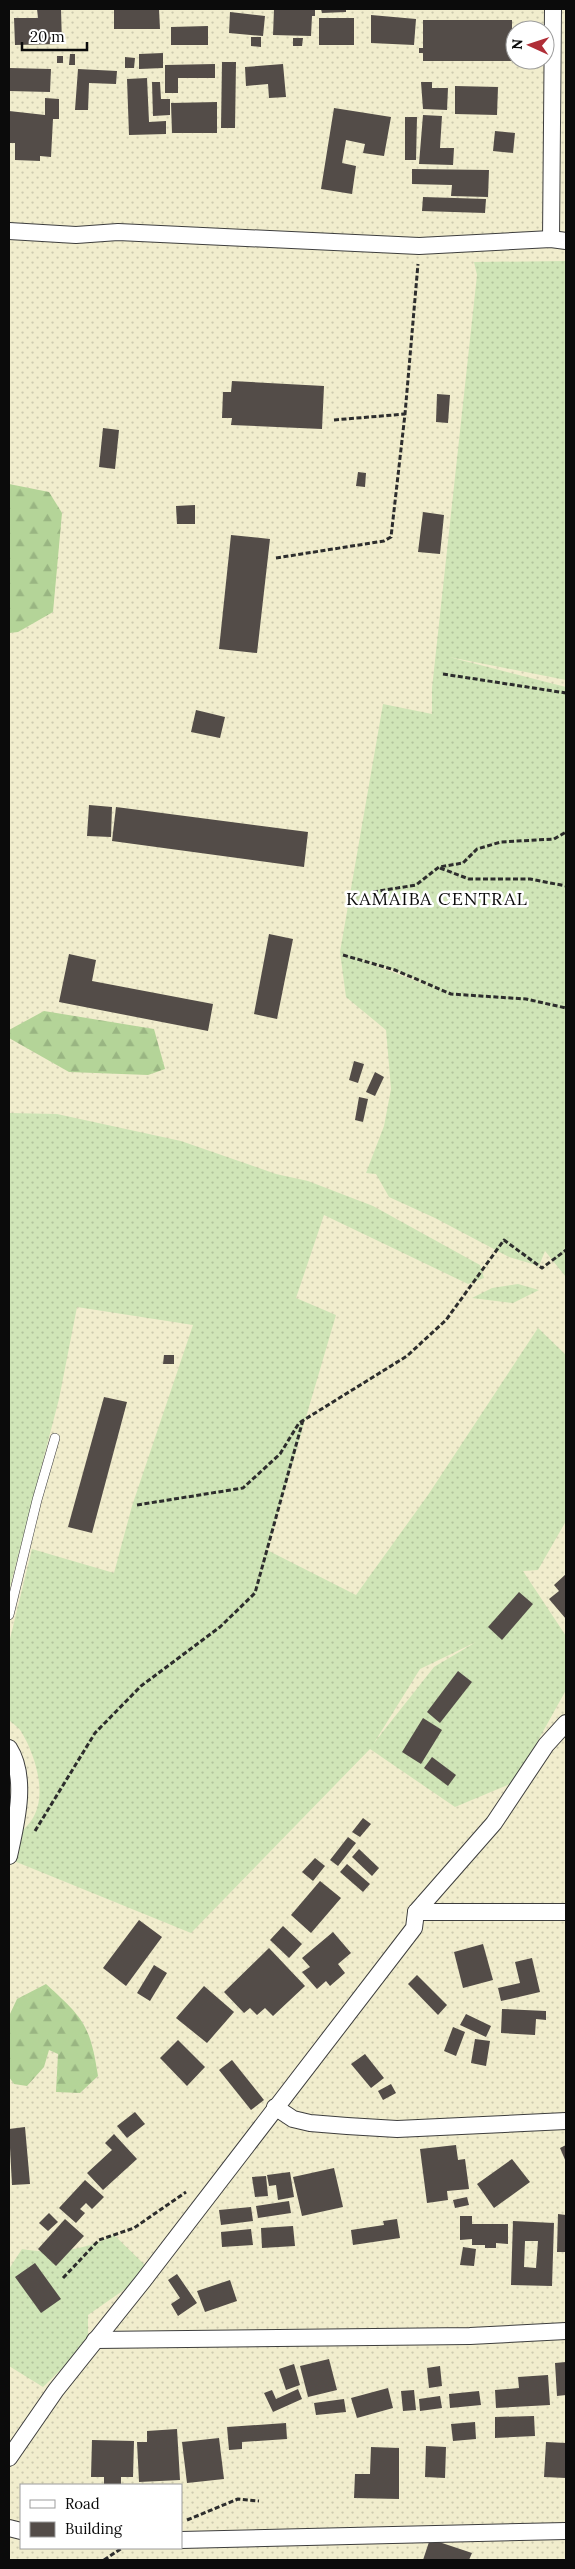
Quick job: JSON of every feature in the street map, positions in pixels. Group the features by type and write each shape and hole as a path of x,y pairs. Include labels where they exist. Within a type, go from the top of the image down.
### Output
{"street":[{"path":"9,231 76,236 118,232 419,246 559,240 553,9"},
{"path":"9,2458 56,2390 414,1928 416,1912 494,1823 546,1745 566,1723"},
{"path":"9,1748 18,1765 19,1792 9,1856"},
{"path":"416,1912 566,1912"},
{"path":"275,2107 293,2119 310,2123 347,2126 397,2128 566,2121"},
{"path":"95,2340 470,2336 566,2331"},
{"path":"182,2540 566,2531"}],"lane":[{"path":"9,1615 37,1500 56,1438"}],"path":[{"path":"276,558 384,542 391,537 405,414 419,246"},
{"path":"334,420 405,414"},
{"path":"442,674 566,693"},
{"path":"373,892 416,885 438,867 463,863 477,848 502,842 554,839 566,832"},
{"path":"438,867 469,879 530,878 566,886"},
{"path":"343,955 395,970 451,994 526,1000 566,1008"},
{"path":"137,1505 243,1488 280,1454 299,1422 407,1356 446,1320 504,1240 542,1268 566,1250"},
{"path":"34,1832 40,1826 95,1733 141,1686 220,1627 255,1593 303,1420"},
{"path":"63,2278 99,2240 134,2228 188,2191"},
{"path":"182,2522 238,2499 259,2501"},
{"path":"104,2560 120,2549"}],"shaded area":[{"path":"9,9 566,9 566,2560 9,2560"}],"green space":[{"path":"566,261 566,680 449,657 566,687 566,1277 545,1251 539,1266 509,1257 435,1218 389,1197 376,1174 366,1173 384,1126 391,1089 386,1030 346,997 340,952 383,704 432,714 432,688 477,275 474,262","holes":["353,957 395,970 438,989"]},
{"path":"9,484 49,492 62,513 53,612 18,632 9,633"},
{"path":"44,1011 154,1029 165,1069 148,1075 69,1072 9,1038 9,1030"},
{"path":"9,1113 57,1114 181,1141 276,1174 308,1181 373,1206 480,1265 484,1278 468,1284 324,1215 296,1298 336,1315 267,1550 356,1595 428,1495 538,1328 566,1355 566,1521 538,1570 523,1571 566,1636 566,1690 515,1782 455,1807 370,1749 191,1933 9,1859 12,1845 35,1814 38,1805 39,1784 35,1762 27,1742 21,1731 9,1720 9,1643 32,1549 114,1573 132,1506 193,1325 77,1307 59,1399 9,1591","holes":["476,1642 434,1667 374,1743 420,1669"]},
{"path":"518,1284 539,1290 513,1303 472,1298 492,1288"},
{"path":"46,1984 77,2014 92,2044 98,2076 80,2093 56,2092 58,2054 49,2050 44,2067 27,2086 14,2084 9,2077 9,2016 17,1999"},
{"path":"114,2235 147,2267 131,2285 88,2315 88,2343 43,2387 9,2366 9,2269 22,2249 34,2251 69,2250 81,2248"}],"building":[{"path":"37,9 61,9 62,44 15,45 14,18 38,18"},
{"path":"114,9 159,9 160,29 114,29"},
{"path":"274,9 315,9 315,16 312,16 311,36 273,35"},
{"path":"321,9 346,9 346,12 322,13"},
{"path":"230,12 265,16 263,36 229,33"},
{"path":"371,15 416,19 414,45 371,43"},
{"path":"319,18 354,18 354,45 319,45"},
{"path":"423,20 505,20 505,61 423,61 423,53 419,53 419,48 423,48"},
{"path":"208,26 208,45 171,45 171,27"},
{"path":"251,37 261,37 261,47 251,46"},
{"path":"293,38 303,38 302,46 293,46"},
{"path":"163,53 163,68 139,69 139,54"},
{"path":"70,54 75,54 75,65 69,65"},
{"path":"57,56 63,56 63,63 57,63"},
{"path":"125,57 135,58 134,68 125,68"},
{"path":"222,62 236,62 235,128 221,128"},
{"path":"215,64 215,78 178,78 178,93 165,93 165,65"},
{"path":"283,64 286,97 269,98 268,84 246,86 245,67"},
{"path":"9,68 51,69 50,92 9,91"},
{"path":"78,69 117,71 116,84 89,83 88,110 75,110"},
{"path":"147,78 149,122 166,121 166,134 129,135 127,79"},
{"path":"152,82 160,82 161,99 170,99 170,115 153,116"},
{"path":"421,82 432,82 432,88 448,88 447,110 423,109"},
{"path":"455,86 498,87 497,115 455,114"},
{"path":"45,98 59,99 59,119 53,119 51,157 40,156 40,161 15,160 15,143 9,143 9,111 45,115"},
{"path":"217,102 217,133 172,133 171,103"},
{"path":"334,108 391,117 384,156 363,153 365,144 346,140 342,163 356,166 352,194 321,189"},
{"path":"423,115 442,116 440,148 454,148 453,165 419,164"},
{"path":"405,117 417,117 416,160 405,160"},
{"path":"495,131 515,133 513,153 493,151"},
{"path":"412,169 489,170 488,197 451,196 452,185 412,184"},
{"path":"423,197 486,199 485,213 422,211"},
{"path":"232,381 324,386 322,429 231,425 232,418 222,418 223,392 231,392"},
{"path":"437,394 450,395 448,423 436,422"},
{"path":"103,428 119,430 115,469 99,467"},
{"path":"358,472 366,473 365,487 356,486"},
{"path":"195,505 195,524 177,524 176,506"},
{"path":"423,512 444,515 440,554 418,552"},
{"path":"231,535 270,539 257,653 219,649"},
{"path":"196,710 225,717 220,738 191,732"},
{"path":"89,805 112,807 111,837 87,836"},
{"path":"116,807 308,832 304,867 112,841"},
{"path":"269,934 293,939 277,1019 254,1014"},
{"path":"69,954 96,960 92,981 213,1004 208,1031 59,1002"},
{"path":"354,1061 364,1064 358,1083 349,1080"},
{"path":"375,1072 384,1077 375,1096 366,1092"},
{"path":"359,1097 368,1099 363,1122 355,1120"},
{"path":"164,1355 174,1355 174,1364 163,1364"},
{"path":"104,1397 127,1402 92,1533 68,1527"},
{"path":"566,1574 566,1619 549,1599 559,1591 554,1585"},
{"path":"519,1592 533,1604 502,1640 488,1627"},
{"path":"458,1671 472,1682 440,1723 427,1712"},
{"path":"423,1718 442,1730 421,1764 402,1752"},
{"path":"432,1757 456,1775 448,1786 424,1768"},
{"path":"363,1818 371,1824 360,1837 352,1832"},
{"path":"348,1837 356,1843 338,1866 330,1860"},
{"path":"359,1849 379,1868 372,1876 352,1857"},
{"path":"315,1858 325,1866 313,1881 302,1872"},
{"path":"347,1864 370,1884 363,1892 340,1872"},
{"path":"320,1881 341,1898 311,1933 291,1915"},
{"path":"139,1920 162,1937 126,1986 103,1968"},
{"path":"283,1926 302,1944 289,1958 270,1940"},
{"path":"333,1932 351,1953 338,1964 345,1973 330,1986 326,1981 317,1989 302,1972 310,1967 302,1958"},
{"path":"483,1944 493,1980 463,1988 454,1952"},
{"path":"269,1948 305,1986 273,2016 265,2008 257,2015 250,2008 244,2013 224,1992"},
{"path":"532,1958 540,1992 501,2001 498,1988 520,1983 515,1962"},
{"path":"154,1965 167,1973 150,2001 137,1993"},
{"path":"417,1975 447,2005 438,2015 408,1984"},
{"path":"204,1986 234,2012 207,2043 176,2018"},
{"path":"502,2009 546,2011 546,2020 536,2019 535,2035 501,2033"},
{"path":"466,2014 491,2026 486,2037 460,2025"},
{"path":"453,2027 465,2032 456,2056 444,2051"},
{"path":"475,2039 490,2041 486,2066 471,2063"},
{"path":"178,2040 205,2067 187,2086 160,2058"},
{"path":"365,2054 384,2078 371,2088 351,2064"},
{"path":"232,2060 264,2100 251,2110 219,2070"},
{"path":"391,2084 396,2093 383,2100 378,2091"},
{"path":"135,2112 145,2124 127,2138 117,2126"},
{"path":"25,2127 30,2184 12,2185 9,2129"},
{"path":"114,2134 137,2159 103,2190 87,2173 112,2150 105,2143"},
{"path":"456,2145 458,2160 465,2159 469,2189 447,2191 448,2200 427,2203 420,2149"},
{"path":"566,2145 566,2162 560,2148"},
{"path":"512,2159 530,2182 494,2208 477,2184"},
{"path":"334,2168 343,2207 302,2216 293,2177"},
{"path":"290,2172 294,2197 278,2200 276,2185 269,2186 267,2175"},
{"path":"266,2176 268,2196 255,2197 252,2177"},
{"path":"85,2180 104,2197 92,2209 86,2203 80,2209 85,2213 76,2223 59,2208"},
{"path":"467,2197 469,2205 455,2208 453,2200"},
{"path":"289,2201 291,2213 258,2218 256,2206"},
{"path":"251,2207 253,2221 221,2225 219,2210"},
{"path":"49,2213 58,2222 48,2231 39,2223"},
{"path":"558,2214 566,2215 566,2252 557,2252"},
{"path":"460,2216 472,2216 472,2224 508,2224 508,2244 496,2243 496,2248 485,2248 485,2245 472,2245 472,2239 460,2240"},
{"path":"65,2219 84,2236 56,2266 38,2249"},
{"path":"397,2219 400,2238 353,2245 351,2230 384,2225 383,2221"},
{"path":"513,2221 554,2223 552,2286 511,2285","holes":["525,2241 538,2241 536,2268 524,2267"]},
{"path":"293,2226 295,2246 262,2248 261,2228"},
{"path":"251,2229 253,2245 222,2247 221,2232"},
{"path":"463,2247 476,2249 474,2266 460,2265"},
{"path":"35,2263 61,2299 41,2313 15,2277"},
{"path":"177,2274 197,2303 178,2316 171,2304 180,2298 168,2280"},
{"path":"230,2280 237,2301 205,2312 197,2291"},
{"path":"329,2359 337,2390 308,2397 300,2366"},
{"path":"566,2362 566,2395 557,2396 555,2363"},
{"path":"294,2364 300,2385 286,2390 279,2369"},
{"path":"440,2366 442,2386 429,2388 427,2368"},
{"path":"548,2375 550,2405 496,2408 495,2390 519,2388 518,2377"},
{"path":"388,2388 393,2408 357,2418 351,2398"},
{"path":"298,2389 302,2399 273,2412 264,2393 272,2390 276,2399"},
{"path":"414,2390 416,2410 403,2411 401,2391"},
{"path":"479,2391 481,2405 450,2408 449,2394"},
{"path":"440,2396 442,2408 420,2411 419,2399"},
{"path":"344,2399 346,2412 316,2415 314,2403"},
{"path":"534,2416 535,2436 495,2438 495,2417"},
{"path":"475,2422 476,2439 453,2441 451,2424"},
{"path":"286,2423 287,2439 242,2442 242,2449 229,2450 227,2427"},
{"path":"177,2429 180,2480 139,2482 137,2442 147,2442 147,2431"},
{"path":"219,2438 224,2479 187,2483 182,2442"},
{"path":"92,2440 134,2441 133,2477 121,2477 121,2484 104,2484 104,2477 91,2477"},
{"path":"546,2442 566,2443 566,2478 544,2477"},
{"path":"426,2446 446,2447 445,2478 425,2477"},
{"path":"371,2447 399,2448 399,2499 354,2498 355,2474 370,2474"},
{"path":"430,2539 472,2553 469,2560 423,2560"}],"district":[{"name":"KAMAIBA CENTRAL","path":"437,898"}]}
